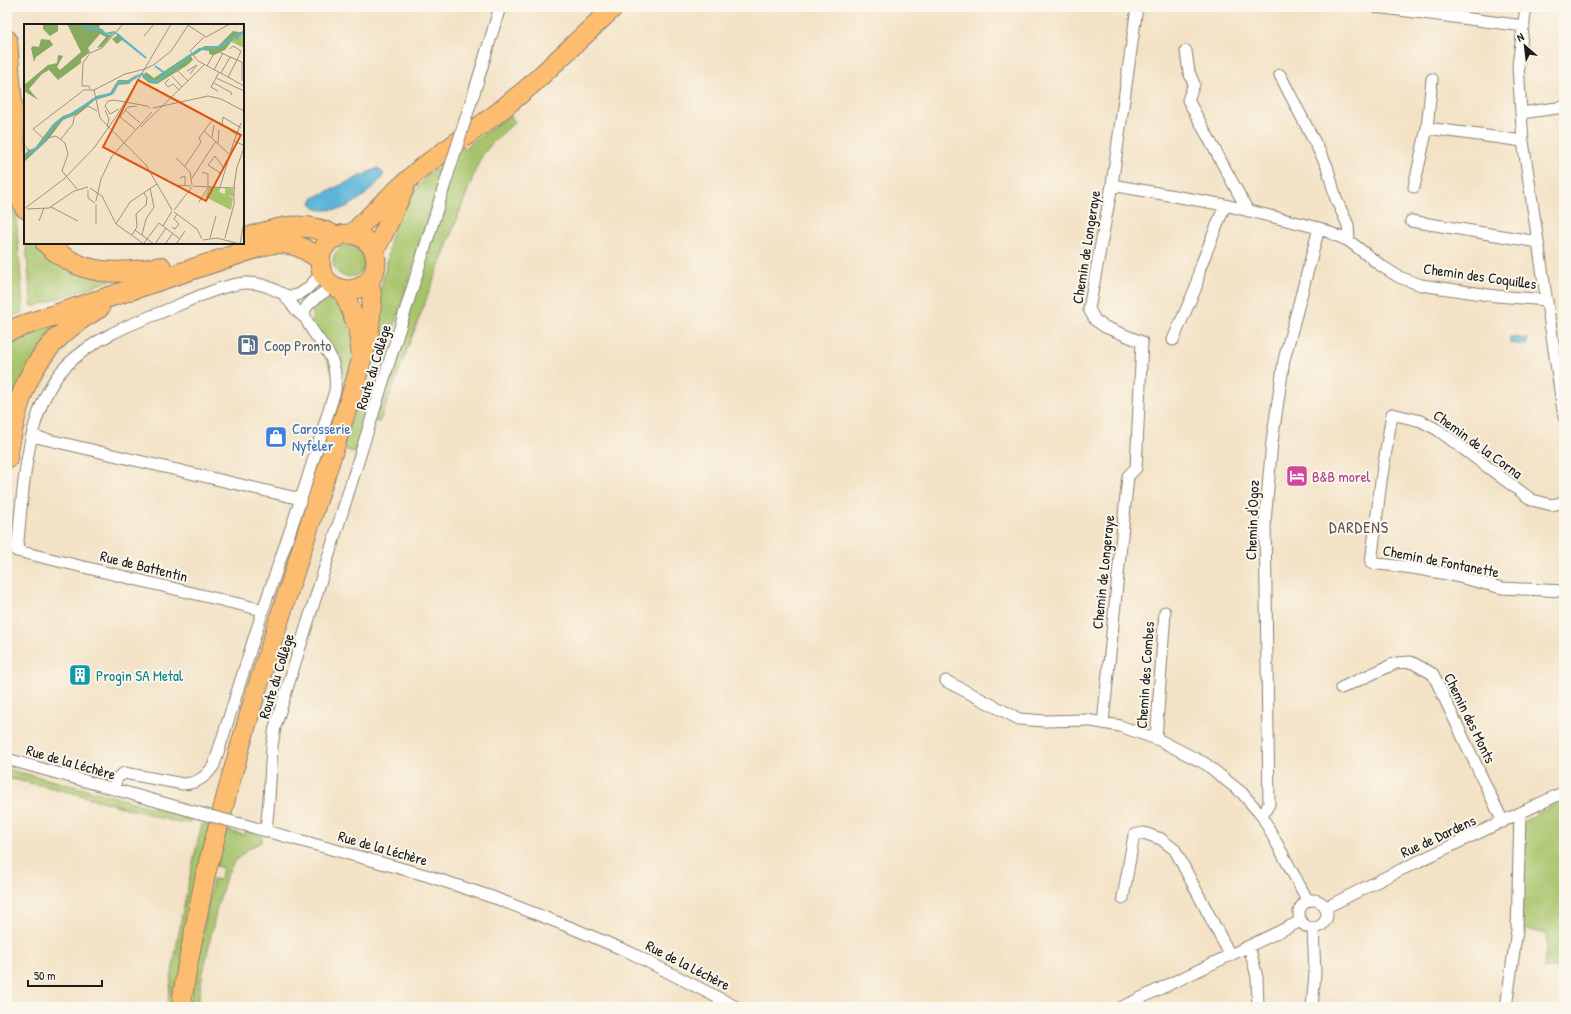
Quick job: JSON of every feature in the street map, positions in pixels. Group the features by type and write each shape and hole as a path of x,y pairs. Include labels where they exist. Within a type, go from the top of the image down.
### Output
{"highway":[{"path":"361,358 358,328 330,277 322,253 327,243 344,235 384,202 421,168 495,115 524,91 614,7"},
{"path":"7,40 18,182 24,204"},
{"path":"374,251 385,234 393,211 409,180"},
{"path":"10,326 134,290 250,250 275,243 298,245 330,277 352,290 369,282 374,275 376,267 374,251 365,240 314,227 293,226 277,228 244,239"},
{"path":"47,244 68,261 98,271 123,273 161,267"},
{"path":"10,326 161,267 229,244"},
{"path":"181,1007 187,968 206,872 230,782 255,695 354,386 370,328 372,297 369,282"},
{"path":"7,459 12,429 21,394 32,371 44,353 65,331 80,319 134,290"}],"street":[{"name":"Route du Collège","path":"266,831 271,752 275,727 500,7"},
{"name":"Chemin de Longeraye","path":"1103,723 1128,476 1136,468 1142,342 1105,327 1095,320 1089,309 1112,185 1137,7"},
{"path":"1376,7 1524,26"},
{"path":"1526,7 1518,65 1523,141 1564,418"},
{"path":"1186,51 1189,72 1194,84 1188,100 1248,211"},
{"path":"1280,74 1327,166 1336,199 1348,225 1349,241"},
{"path":"1414,187 1427,128 1432,79"},
{"path":"1521,113 1564,107"},
{"path":"1427,128 1523,141"},
{"name":"Chemin des Coquilles","path":"1112,185 1225,206 1319,228 1349,241 1380,265 1399,276 1421,285 1496,296 1547,300"},
{"path":"1173,340 1196,287 1200,268 1225,206"},
{"path":"1411,221 1538,242"},
{"name":"Chemin d'Ogoz","path":"1262,816 1269,804 1265,522 1272,442 1284,360 1319,228"},
{"path":"285,296 294,296 304,292 330,277"},
{"path":"304,317 308,306 330,277"},
{"name":"Rue de Battentin","path":"263,610 17,552 27,461 32,436 46,398 59,374 80,354 133,323 230,286 240,284 256,284 276,290 285,296"},
{"path":"113,789 117,778 124,773 183,784 192,784 201,780 209,773 214,765 263,610 334,397 336,385 335,370 331,358 322,341 304,317 285,296"},
{"name":"Chemin de la Corna","path":"1382,481 1392,414 1421,421 1438,430 1532,500 1552,504 1564,502"},
{"path":"32,436 301,499"},
{"name":"Chemin de Fontanette","path":"1382,481 1371,563 1447,574 1502,588 1564,591"},
{"name":"Chemin des Combes","path":"1156,739 1165,612"},
{"name":"Chemin des Monts","path":"1341,688 1396,663 1411,662 1433,674 1502,822"},
{"name":"Chemin des Combes","path":"946,682 1019,719 1045,721 1086,720 1120,726 1156,739 1206,764 1242,793 1262,816 1308,901"},
{"name":"Rue de la Léchère","path":"7,759 425,875 495,898 629,952 736,1007"},
{"name":"Rue de Dardens","path":"1325,908 1390,875 1564,792"},
{"path":"1506,1007 1517,930 1520,814"},
{"path":"1123,898 1134,835 1144,832 1161,839 1175,850 1230,955"},
{"path":"1308,901 1318,901 1325,908 1326,915 1320,926 1313,928 1301,921 1299,915 1300,909 1303,904 1308,901"},
{"path":"1122,1007 1301,921"},
{"path":"1312,1007 1315,973 1313,928"},
{"path":"1249,946 1257,977 1258,1007"}],"green space":[{"path":"7,96 23,307 21,313 7,318"},
{"path":"510,115 515,122 491,145 479,161 381,418 379,422 376,422 375,421 450,172 441,177 355,453 342,448 360,395 369,375 375,353 378,330 379,296 388,259 391,235 402,208 428,174"},
{"path":"26,244 42,244 115,279 36,306 32,306"},
{"path":"346,245 352,245 362,252 365,261 364,267 358,274 352,277 346,277 336,270 333,264 333,258 340,248"},
{"path":"328,299 336,301 343,307 354,343 351,363 343,393 339,392 312,321 314,309 320,302"},
{"path":"59,320 63,327 7,433 7,335"},
{"path":"7,769 116,797 191,819 190,822 179,823 62,790 7,778"},
{"path":"1564,799 1564,968 1544,969 1547,934 1522,928 1523,822"},
{"path":"202,824 211,826 174,1007 167,1007 182,915"},
{"path":"225,830 244,835 246,831 261,836 262,839 261,842 248,849 234,862 226,877 217,907 201,982 198,1007 189,1007 213,879 220,880 223,868 216,866"}],"water":[{"path":"378,168 384,174 381,179 371,190 352,204 340,209 320,210 311,203 313,198"},
{"path":"1510,337 1528,339 1527,345 1510,343"}],"place":[{"name":"Coop Pronto","path":"248,345"},
{"name":"Carosserie Nyfeler","path":"276,437"},
{"name":"B&B morel","path":"1297,476"},
{"name":"Progin SA Metal","path":"80,675"}],"district":[{"name":"DARDENS","path":"1359,527"}]}
